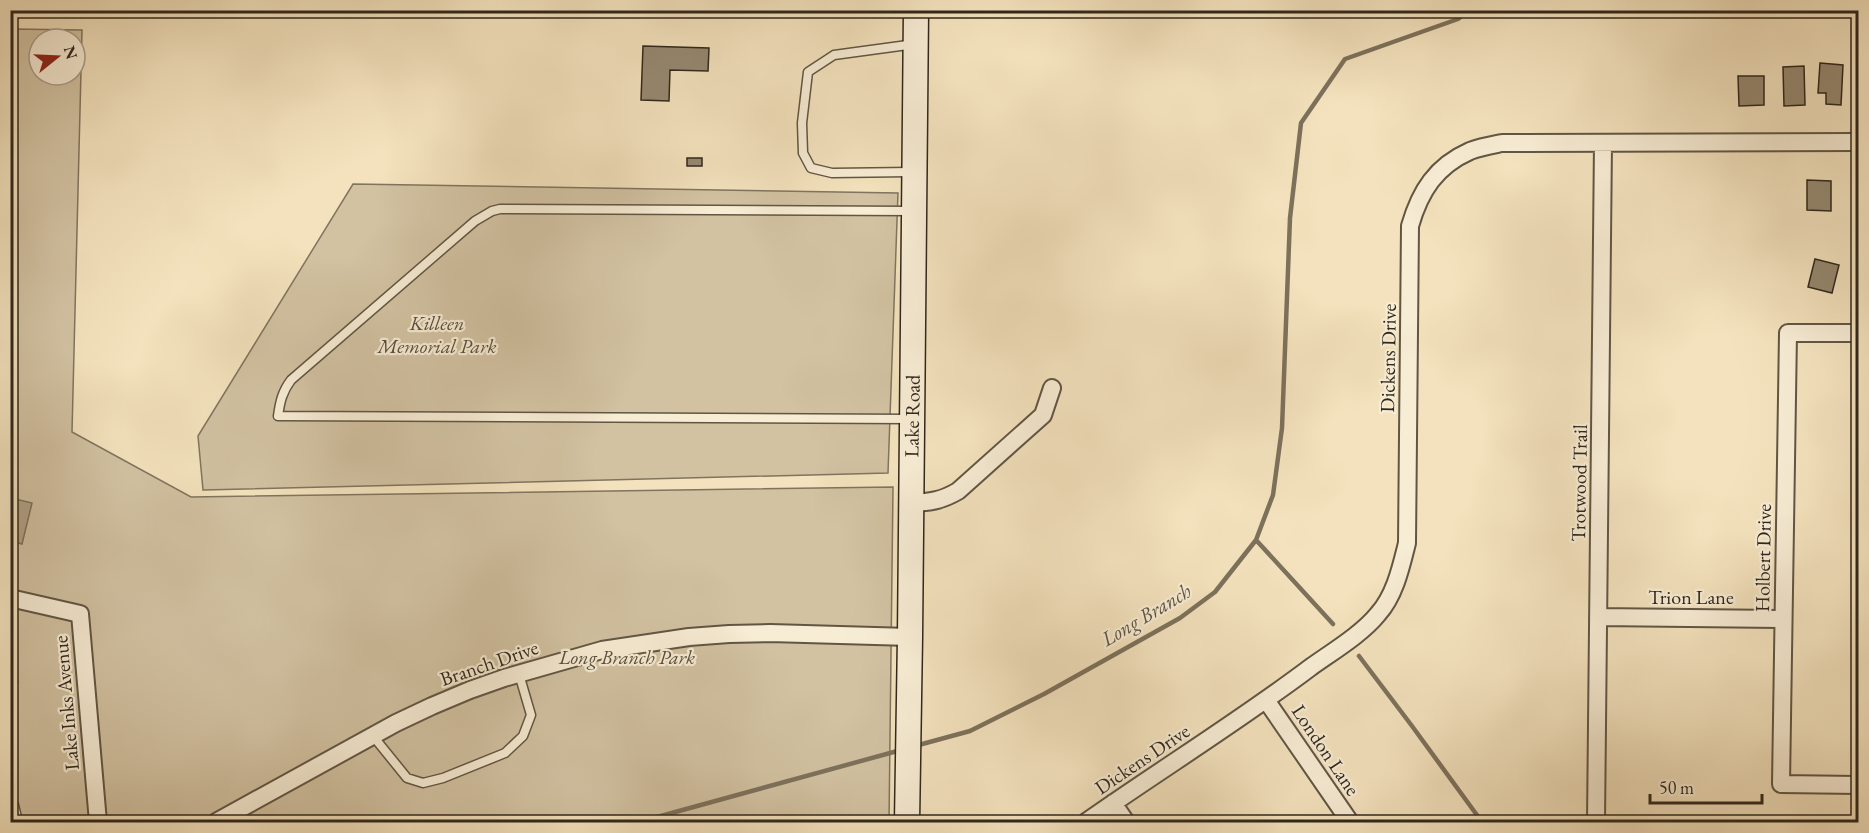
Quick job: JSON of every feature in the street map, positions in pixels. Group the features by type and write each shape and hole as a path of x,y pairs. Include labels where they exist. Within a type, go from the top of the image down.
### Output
{"street":[{"name":"Lake Road","path":"907,822 916,10"},
{"name":"Dickens Drive","path":"1086,822 1266,700 1360,631 1378,614 1388,598 1400,569 1407,543 1410,226 1416,206 1428,184 1444,166 1472,150 1502,143 1858,142"},
{"name":"Trotwood Trail","path":"1596,822 1603,144"},
{"name":"Holbert Drive","path":"1858,333 1788,333 1781,784 1858,785"},
{"path":"911,503 945,498 958,490 1043,415 1052,388"},
{"name":"Lake Inks Avenue","path":"10,598 80,614 98,822"},
{"name":"Trion Lane","path":"1598,617 1783,619"},
{"name":"Branch Drive","path":"216,822 432,706 470,690 602,650 689,637 770,633 910,637"},
{"name":"London Lane","path":"1266,700 1350,822"},
{"path":"1113,804 1126,822"}],"lane":[{"path":"914,172 831,173 811,168 803,153 802,123 808,72 818,64 834,55 915,44"},
{"path":"911,418 278,416 280,400 291,380 475,221 492,211 500,209 915,211"},
{"path":"373,736 407,778 423,783 443,778 505,753 523,736 531,716 519,674"},
{"path":"10,801 14,805 18,822"}],"path":[{"path":"10,679 17,682 11,699"}],"green space":[{"name":"Long Branch Park","path":"11,29 27,29 27,87 81,87 72,432 191,497 893,487 889,822 11,822"},
{"name":"Killeen Memorial Park","path":"353,184 898,193 888,473 203,490 198,436"}],"shaded area":[{"path":"11,498 32,503 22,544 11,541"}],"building":[{"path":"643,46 709,48 708,71 670,70 669,101 641,100"},
{"path":"1820,63 1843,65 1841,105 1826,104 1826,93 1818,93"},
{"path":"1804,66 1805,105 1784,106 1783,67"},
{"path":"1738,76 1764,76 1764,105 1739,106"},
{"path":"687,158 702,158 702,166 687,166"},
{"path":"1807,180 1831,181 1831,211 1807,210"},
{"path":"1815,259 1839,265 1832,293 1808,287"},
{"path":"1854,268 1858,269 1858,296 1852,296"}],"waterway":[{"name":"Long Branch","path":"915,746 970,731 1044,694 1180,618 1215,592 1256,540 1273,495 1282,428 1290,218 1301,123 1345,59 1458,19 1469,10"},
{"path":"1256,540 1333,624"},
{"path":"1359,656 1482,822"},
{"name":"Long Branch","path":"639,822 901,750"}]}
